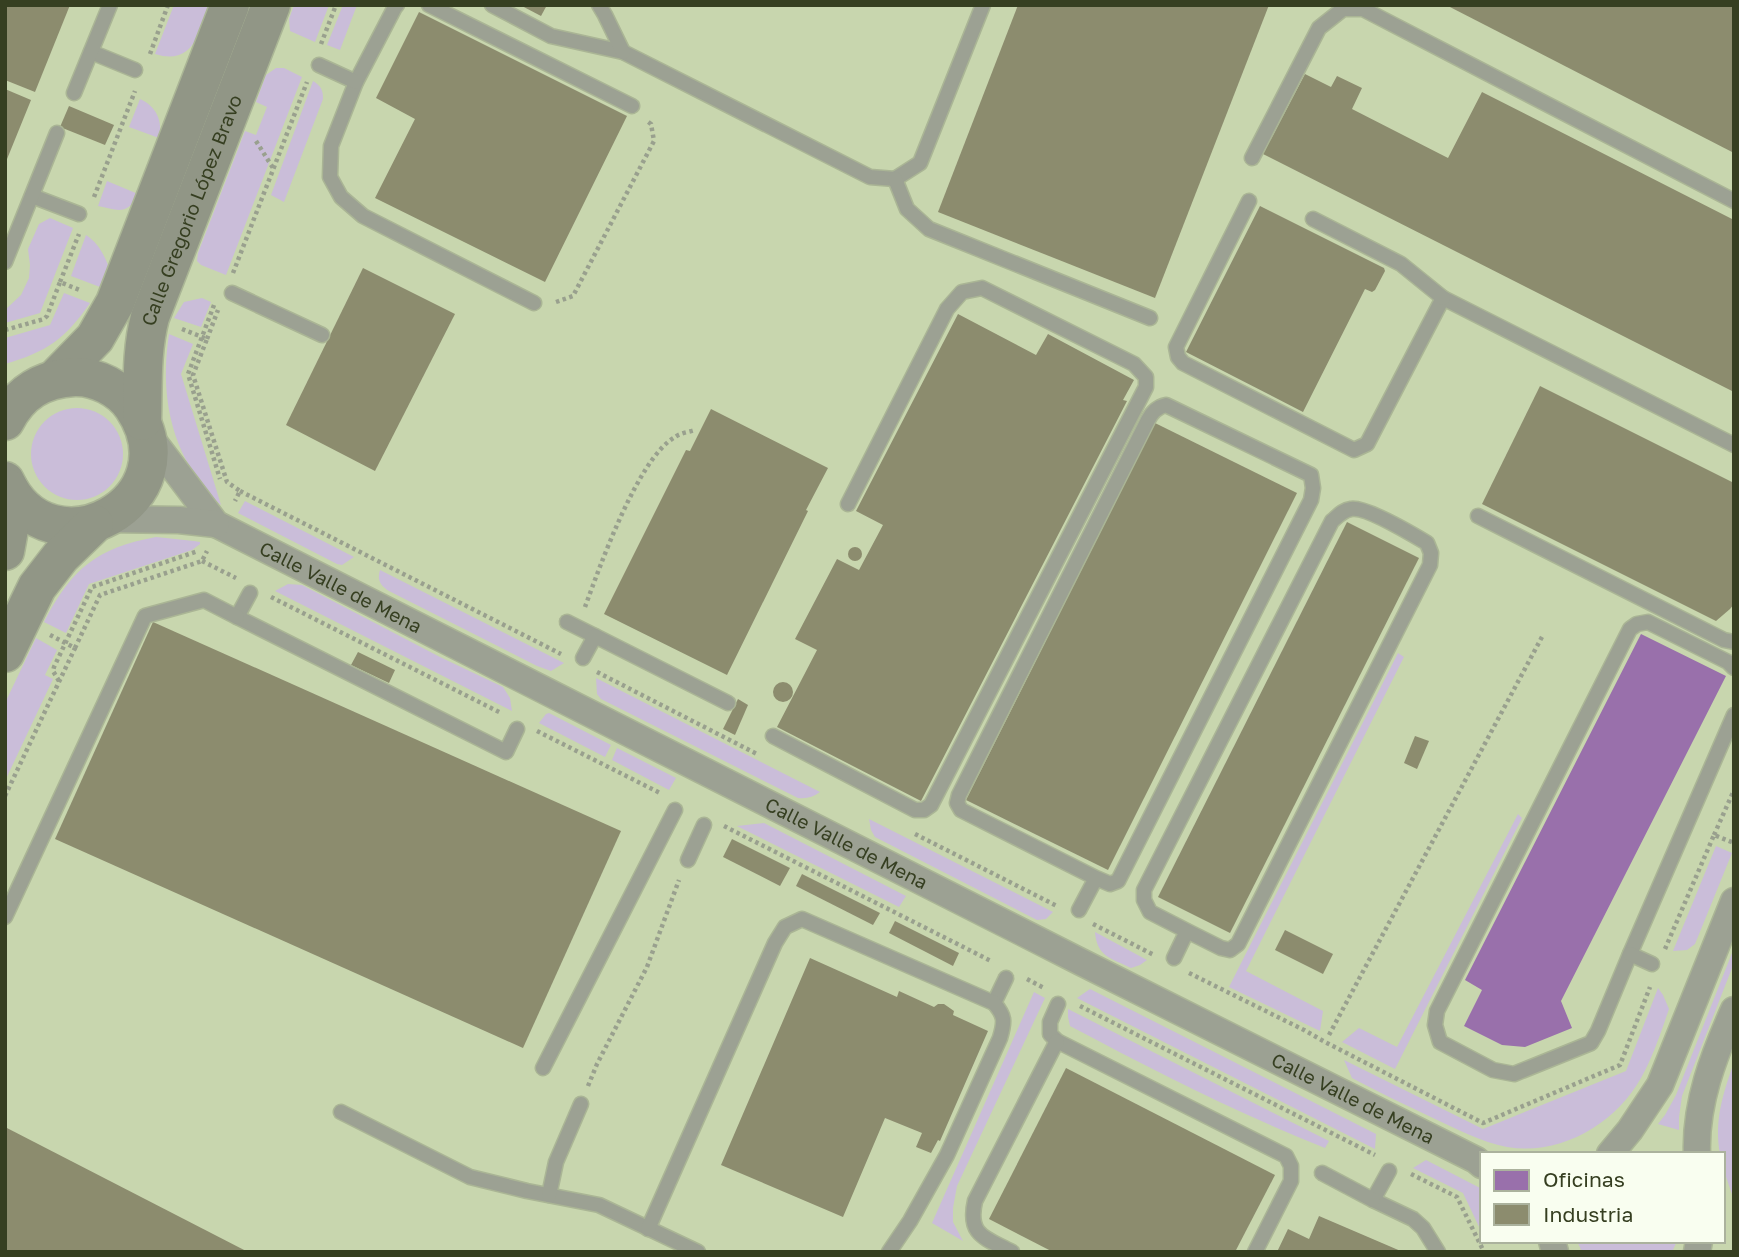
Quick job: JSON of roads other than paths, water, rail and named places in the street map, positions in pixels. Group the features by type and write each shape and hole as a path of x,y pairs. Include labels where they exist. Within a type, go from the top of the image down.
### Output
{"main road":[{"name":"Calle Gregorio López Bravo","path":"5,421 31,384 95,338 115,303 230,5"},
{"name":"Calle Gregorio López Bravo","path":"100,521 122,509 133,497 147,468 149,452 144,427 143,356 150,317 271,5"},
{"path":"31,384 82,377 106,384 128,399 144,427"},
{"path":"7,485 16,500 38,518 65,526 80,526 100,521"},
{"path":"5,551 9,529 7,485"},
{"path":"5,653 37,587 61,555 100,521"}],"street":[{"name":"Calle Valle de Mena","path":"144,427 216,524"},
{"name":"Calle Valle de Mena","path":"100,521 180,520 216,524 1480,1162"},
{"path":"1612,1152 1660,1085 1734,901"},
{"path":"1697,1152 1696,1132 1709,1071 1734,1010"}],"lane":[{"path":"74,93 110,5"},
{"path":"397,5 356,82 331,146 330,177 341,197 363,216 534,303"},
{"path":"429,5 632,106"},
{"path":"492,5 551,36 623,51 870,177 895,179 920,163 983,5"},
{"path":"599,5 623,51"},
{"path":"1252,158 1319,28 1343,9 1363,9 1734,201"},
{"path":"91,52 140,72"},
{"path":"316,63 356,82"},
{"path":"5,262 57,133"},
{"path":"895,179 907,209 929,229 1150,318"},
{"path":"32,196 85,210"},
{"path":"1249,201 1176,347 1178,357 1183,363 1341,444 1354,450 1367,444 1443,298"},
{"path":"1313,219 1401,264 1443,298 1734,445"},
{"path":"773,736 854,786 915,810 924,810 931,805 1146,387 1146,377 1134,365 982,288 962,292 947,310 848,504"},
{"path":"228,291 322,335"},
{"path":"1166,405 1311,475 1313,488 1311,500 1118,881 1110,884 1096,878 961,810 957,803 1148,420 1160,406 1166,405"},
{"path":"1352,508 1364,509 1427,542 1430,565 1238,944 1230,950 1221,948 1187,931 1150,912 1144,900 1144,890 1332,521 1352,508"},
{"path":"1478,516 1724,640 1734,642"},
{"path":"237,617 252,589"},
{"path":"5,917 145,616 204,600 506,752 523,728"},
{"path":"1734,668 1728,662 1648,622 1637,624 1630,629 1437,1011 1436,1025 1440,1042 1493,1070 1514,1074 1591,1043 1734,715"},
{"path":"572,624 728,703"},
{"path":"583,658 595,636"},
{"path":"543,1068 675,810"},
{"path":"688,860 704,825"},
{"path":"1079,910 1096,878"},
{"path":"648,1229 775,943 785,927 802,919 994,1003 1002,1013 1004,1023 1000,1038 947,1155 910,1221 889,1252"},
{"path":"1174,958 1187,931"},
{"path":"1630,954 1652,964"},
{"path":"994,1003 1006,978"},
{"path":"1058,1004 1051,1022 1050,1034 1057,1041 1286,1156 1291,1166 1291,1181 1255,1252"},
{"path":"1012,1252 981,1236 972,1223 972,1213 975,1202 1057,1041"},
{"path":"549,1195 556,1162 581,1104"},
{"path":"341,1112 470,1177 599,1205 698,1252"},
{"path":"1373,1200 1396,1170"},
{"path":"1322,1173 1413,1219 1423,1228 1438,1252"}]}
